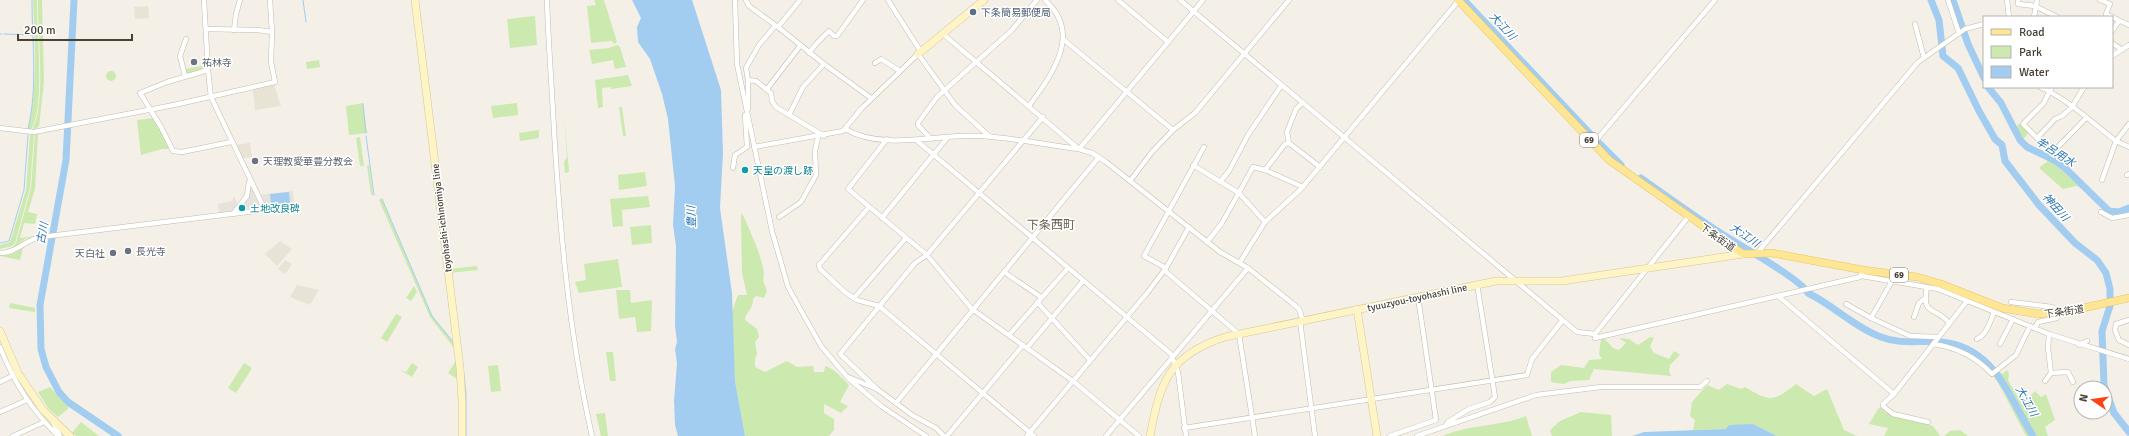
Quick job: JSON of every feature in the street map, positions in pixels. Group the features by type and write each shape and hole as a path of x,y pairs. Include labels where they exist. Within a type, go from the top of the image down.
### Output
{"main road":[{"name":"toyohashi-ichinomiya line","path":"415,0 460,368 462,436"},
{"path":"919,53 984,0"},
{"name":"下条街道","path":"1458,0 1595,142 1609,160 1635,180 1745,254 1757,252 1890,278 1934,281 1986,305 2020,312 2038,314 2074,310 2129,298"},
{"name":"tyuuzyou-toyohashi line","path":"1150,436 1158,398 1168,376 1176,365 1194,350 1206,343 1239,334 1477,284 1514,280 1562,282 1745,254"},
{"path":"1357,309 1378,436"},
{"path":"0,331 18,373 52,420 70,436"}],"street":[{"path":"204,0 211,97 231,142 265,210"},
{"path":"234,30 240,0"},
{"path":"0,128 34,132 150,110 275,82 271,62 272,32 270,0"},
{"path":"547,0 555,151 562,238 575,344 592,436"},
{"path":"735,0 737,64 772,231 788,287 821,346 846,376 881,406 926,436"},
{"path":"746,0 749,6 800,46 871,98"},
{"path":"733,168 735,155 747,148 745,111 748,108 747,64 759,45 800,0"},
{"path":"809,53 829,31 834,36 837,36 863,0"},
{"path":"888,0 919,53 955,105 990,137"},
{"path":"931,139 918,125 918,123 937,97 1011,31 1037,0"},
{"path":"1029,106 1050,74 1064,40 1060,22 1045,0"},
{"path":"1118,0 1168,42"},
{"path":"1180,0 1562,321 1577,332 1595,334"},
{"path":"1079,149 1203,0"},
{"path":"1130,181 1152,152 1173,130 1191,118 1289,0"},
{"path":"1240,262 1265,222 1303,187 1458,0"},
{"path":"1595,142 1715,0"},
{"path":"1948,0 1960,33"},
{"path":"2007,0 2009,16"},
{"path":"2018,0 2018,4 2035,6 2055,16"},
{"path":"2034,16 2036,0"},
{"path":"2100,0 2111,2 2106,14 2110,16"},
{"path":"2113,18 2129,25"},
{"path":"2113,30 2119,21"},
{"path":"1915,24 1925,57"},
{"path":"1757,252 1908,72 1925,57 1960,33 1983,24"},
{"path":"206,29 272,32"},
{"path":"943,34 1079,149"},
{"path":"185,76 180,56 186,39"},
{"path":"1064,40 1173,130"},
{"path":"2113,44 2122,50"},
{"path":"2113,55 2129,45"},
{"path":"767,89 800,46"},
{"path":"754,147 840,133 871,98 919,53"},
{"path":"875,63 881,59 900,71"},
{"path":"790,115 802,87 824,64"},
{"path":"208,70 185,76 140,93 161,127 173,152 182,152 231,142"},
{"path":"748,80 756,81 767,89 771,93 774,104 824,136"},
{"path":"1220,182 1229,171 1248,135 1281,86"},
{"path":"2037,138 2055,119 2062,116 2072,107 2083,88"},
{"path":"2086,118 2056,149 2042,143 2023,124 2043,104 2051,89 2116,141 2129,148"},
{"path":"1302,103 1296,109 1287,132 1289,143 1320,167"},
{"path":"1043,117 927,255 915,263 840,354 877,389 912,415 936,428 945,436 982,392 1083,281"},
{"path":"2102,180 2116,141 2127,131 2129,124"},
{"path":"845,129 856,134 887,139 916,140 990,137 1079,149 1099,157 1220,252 1240,262 1299,309 1315,436"},
{"path":"779,217 801,202 816,176 815,151 818,137"},
{"path":"882,218 934,156 947,138"},
{"path":"887,139 848,189 927,255 972,309 1073,381 1139,436"},
{"path":"916,140 978,194 1127,317 1172,357 1176,365 1186,436"},
{"path":"1265,170 1286,144 1289,143"},
{"path":"1204,147 1144,256 1165,269 1239,334 1255,436"},
{"path":"896,403 972,309 1099,157"},
{"path":"1193,165 1238,193 1265,222"},
{"path":"1207,242 1222,223 1253,168 1265,170 1303,187"},
{"path":"233,214 247,196 250,186 249,178"},
{"path":"0,253 13,251 32,239 296,206"},
{"path":"869,207 819,266 854,298 879,306 982,392 1029,434 1034,436"},
{"path":"2101,212 2112,218 2129,215"},
{"path":"1595,334 1689,216"},
{"path":"1029,434 1127,317 1165,269 1189,227"},
{"path":"854,298 906,238"},
{"path":"1009,335 1068,268"},
{"path":"1106,436 1211,309 1248,268"},
{"path":"1004,272 1041,297"},
{"path":"1595,334 1595,338 1806,290 1863,273"},
{"path":"1871,318 1890,278 1943,291 1967,301 1986,305 1994,312 2049,334 2095,350 2129,359"},
{"path":"1446,425 1448,422 1469,409 1494,399 1493,381 1477,284"},
{"path":"1914,317 1919,303 1924,299 1927,287"},
{"path":"1778,296 1894,394"},
{"path":"1390,436 1436,420 1418,297"},
{"path":"1924,299 1932,311 1950,323"},
{"path":"1928,422 1893,414 1887,410 1883,404 1894,394 1967,301"},
{"path":"1037,302 1090,360"},
{"path":"1933,344 1959,350 1982,364 1992,374 2016,355 2032,327 2038,322 2057,318 2057,310 2052,307 2011,302"},
{"path":"1846,304 1871,318 1910,336 1938,337"},
{"path":"1977,339 1986,331 1994,312"},
{"path":"2000,344 2013,319"},
{"path":"2129,320 2116,324 2114,328 2119,340 2129,345"},
{"path":"1184,428 1527,375 1532,359 1562,321"},
{"path":"2045,381 2051,373 2048,348 2049,334"},
{"path":"2080,345 2088,341"},
{"path":"1,350 12,376 27,400 44,422 59,436"},
{"path":"2051,373 2068,372 2073,382"},
{"path":"0,382 12,376"},
{"path":"846,376 877,389"},
{"path":"1417,436 1536,395 1601,387 1700,387 1707,381"},
{"path":"0,412 27,400"},
{"path":"52,420 59,436"},
{"path":"13,436 44,422"}],"shaded area":[{"path":"148,6 149,18 135,19 134,7"},
{"path":"274,84 281,106 255,110 253,89"},
{"path":"250,143 252,157 242,158 235,145"},
{"path":"251,187 260,207 236,211 249,196"},
{"path":"293,191 294,204 267,207 259,195"},
{"path":"234,196 238,205 233,211 219,213 218,204 232,201"},
{"path":"280,241 292,249 277,266 265,254"},
{"path":"285,260 292,264 285,274 278,269"},
{"path":"297,285 319,290 310,305 290,297"}],"green space":[{"path":"33,0 37,0 39,86 36,119 31,130 28,130 35,81"},
{"path":"38,0 42,0 44,81 39,127 32,130 37,119 40,86"},
{"path":"594,0 604,0 617,42 614,44 612,41 591,43 587,6 596,5"},
{"path":"535,16 537,45 510,48 507,19"},
{"path":"617,45 620,47 626,67 615,69 613,60 592,64 589,50 609,48"},
{"path":"319,60 320,67 307,69 306,62"},
{"path":"206,65 205,69 186,74 185,69"},
{"path":"111,71 116,76 111,81 106,76"},
{"path":"628,75 632,86 611,89 611,87 602,88 603,107 598,108 595,80"},
{"path":"363,103 367,133 349,135 346,106"},
{"path":"517,103 518,115 493,118 491,106"},
{"path":"619,107 622,107 626,136 623,136"},
{"path":"564,114 569,172 565,173 564,162 567,157"},
{"path":"154,118 170,149 162,149 141,155 137,120"},
{"path":"2020,123 2029,133 2023,139 2016,127"},
{"path":"539,130 539,138 520,141 519,133"},
{"path":"38,133 35,189 28,212 37,214 35,224 24,223 20,238 38,236 25,239 13,248 0,252 13,247 16,243 31,188 35,134"},
{"path":"34,134 30,188 15,243 12,246 0,249 0,245 10,242 26,190 30,135"},
{"path":"360,137 364,166 360,166 356,138"},
{"path":"2048,161 2053,162 2081,188 2076,186 2063,189 2039,168"},
{"path":"369,165 373,195 371,195 367,166"},
{"path":"645,172 647,186 619,190 618,175"},
{"path":"648,196 650,207 622,210 623,226 613,227 610,199"},
{"path":"381,198 432,316 454,343 455,349 430,317 379,200"},
{"path":"742,213 753,237 763,266 763,280 767,291 764,298 756,296 753,299 752,306 745,320 757,329 759,337 755,342 757,354 755,359 755,367 765,372 787,361 797,367 813,366 814,372 824,372 825,366 838,374 849,385 840,402 848,406 841,413 824,404 824,413 834,419 834,430 829,436 745,436 735,381 732,324 732,312 738,295 747,295 742,273"},
{"path":"651,225 652,243 632,245 630,227"},
{"path":"23,248 20,260 0,256 14,253"},
{"path":"618,259 622,287 579,293 575,282 586,280 584,264"},
{"path":"477,266 478,270 450,273 450,269"},
{"path":"414,286 417,292 411,301 406,298"},
{"path":"616,290 630,290 631,303 652,300 651,331 637,332 635,317 619,319"},
{"path":"10,303 35,308 35,312 9,308"},
{"path":"396,314 402,317 387,342 381,338"},
{"path":"1650,337 1654,338 1650,346 1654,353 1669,359 1674,351 1680,355 1670,365 1669,371 1671,376 1594,369 1589,380 1570,381 1564,384 1551,382 1551,372 1561,365 1584,368 1589,360 1602,359 1599,354 1601,339 1605,339 1613,348 1619,350 1626,343 1619,338 1629,339 1638,345"},
{"path":"606,352 613,352 616,381 610,381"},
{"path":"457,359 459,380 448,373"},
{"path":"244,363 252,368 236,393 228,388"},
{"path":"412,363 418,367 412,377 400,370 406,372"},
{"path":"498,365 501,391 491,392 488,366"},
{"path":"1998,370 2002,374 2007,370 2009,374 2008,380 2022,404 2035,391 2041,397 2046,394 2055,420 2045,427 2048,436 2026,436 1994,375"},
{"path":"1727,384 1741,389 1745,387 1760,395 1771,398 1782,394 1796,384 1814,396 1827,389 1844,430 1857,436 1777,436 1753,424 1726,429 1693,430 1695,420 1690,416 1692,402 1707,385 1719,390"},
{"path":"50,387 69,408 58,417 48,408 38,392"},
{"path":"1882,407 1885,412 1933,426 1940,436 1884,436 1888,428 1869,424 1878,409"},
{"path":"1581,412 1611,415 1612,436 1552,436 1550,430 1560,421"},
{"path":"605,413 608,436 601,436 596,414"},
{"path":"1526,416 1532,436 1442,436 1463,429 1516,420"},
{"path":"81,422 99,436 76,436 72,433"},
{"path":"1960,430 1968,436 1944,436 1950,431"}],"water":[{"name":"豊川","path":"632,0 692,0 721,90 723,153 720,208 732,293 735,381 745,436 678,436 675,425 674,401 677,363 675,349 677,342 675,326 676,246 673,225 675,186 668,119 662,94 650,59 638,42 637,27 641,18"},
{"path":"289,192 290,203 271,205 270,194"},
{"path":"1753,424 1777,436 1632,436 1644,432 1726,429 1729,425"}],"waterway":[{"path":"28,129 34,81 32,0"},
{"name":"古川","path":"74,0 66,160 40,305 41,349 46,367 59,392 68,402 118,436"},
{"path":"303,0 306,22"},
{"name":"大江川","path":"1464,0 1621,165"},
{"name":"神田川","path":"1931,0 1939,20 1943,56 1958,68 1979,111 1995,139 2002,145 2005,161 2039,205 2075,243 2097,260 2106,273 2110,289 2110,306 2102,331 2104,385 2114,413 2129,432"},
{"name":"牟呂用水","path":"1953,0 1968,44 1983,76"},
{"path":"4,34 34,35"},
{"name":"牟呂用水","path":"1989,88 2001,103 2020,140 2027,147 2054,160 2065,168 2109,211 2119,212 2129,208"},
{"path":"363,104 366,133"},
{"path":"0,243 9,241 24,190 28,135"},
{"path":"366,136 374,195"},
{"name":"大江川","path":"1641,178 1723,235 1786,274 1803,287 1808,293 1871,333 1903,342 1941,342 1959,346 1975,353 1987,363 1998,376 2033,436"},
{"path":"382,199 432,316 454,343"},
{"path":"462,359 466,394 466,436"}],"place":[{"name":"下条簡易郵便局","path":"973,12"},
{"name":"祐林寺","path":"194,62"},
{"name":"天理教愛華豊分教会","path":"255,161"},
{"name":"天皇の渡し跡","path":"745,170"},
{"name":"土地改良碑","path":"242,208"},
{"name":"長光寺","path":"128,251"},
{"name":"天白社","path":"113,253"}],"district":[{"name":"下条西町","path":"1051,225"}]}
